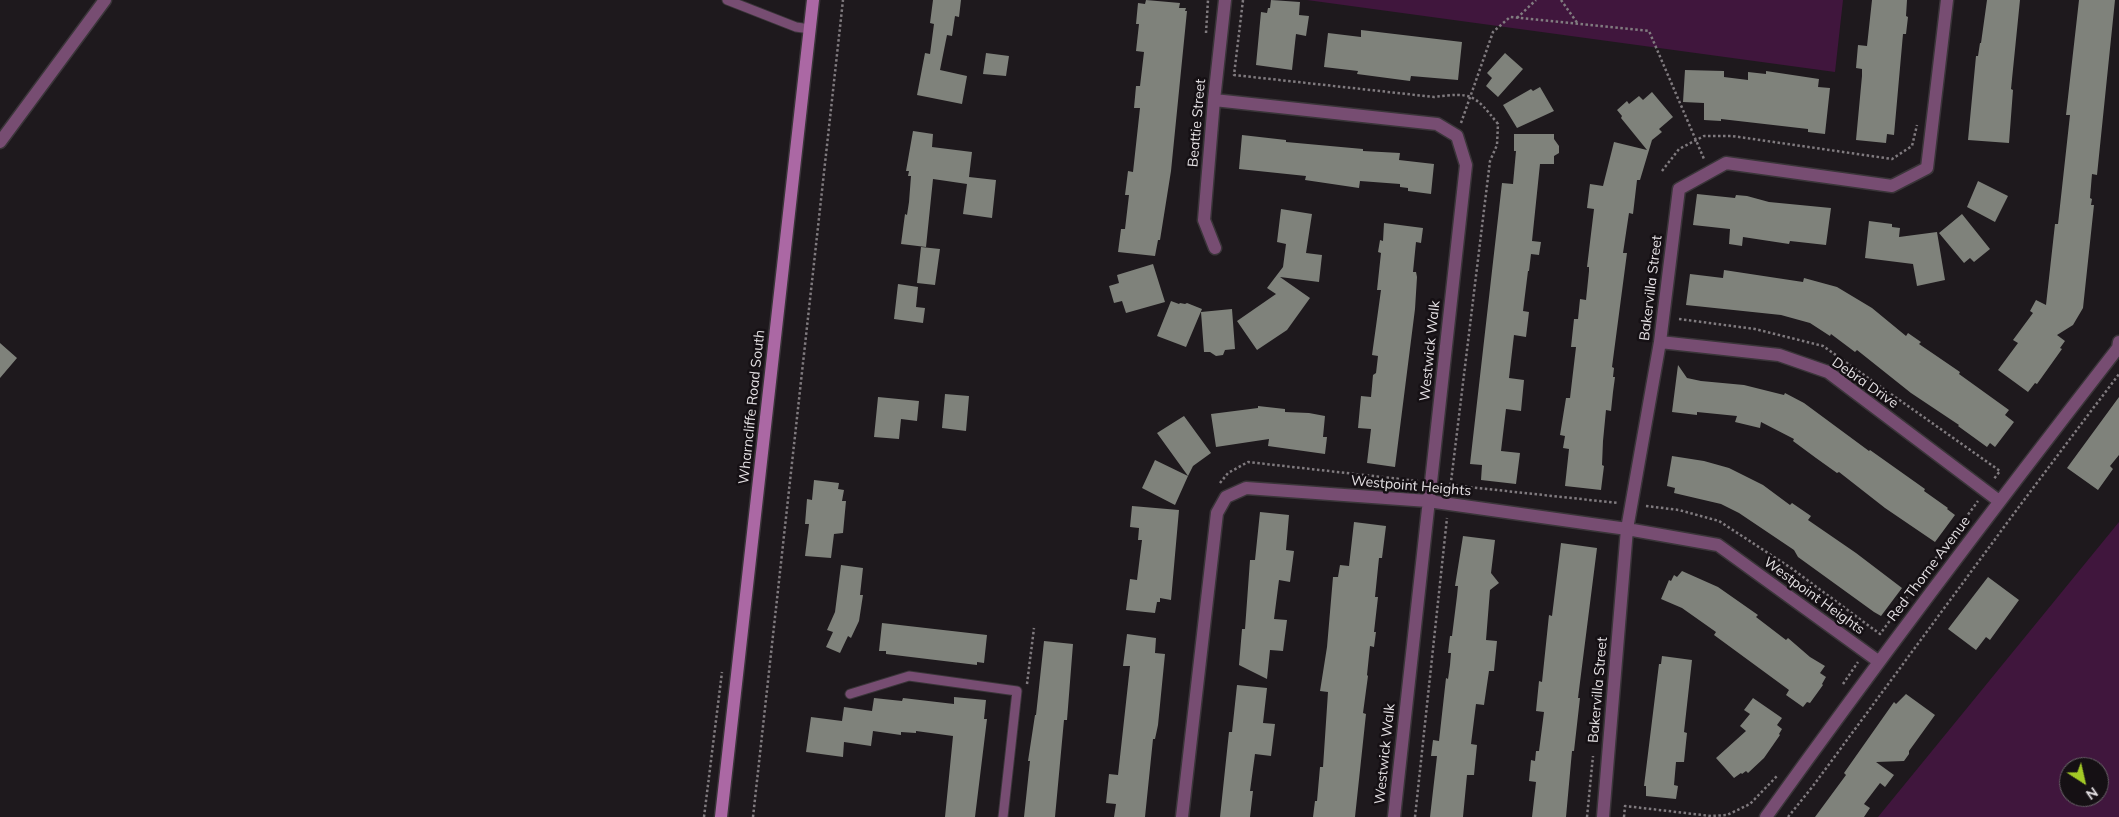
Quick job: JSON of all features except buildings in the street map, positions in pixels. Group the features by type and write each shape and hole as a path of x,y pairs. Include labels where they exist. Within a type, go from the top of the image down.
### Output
{"main road":[{"name":"Wharncliffe Road South","path":"721,817 813,0"}],"street":[{"path":"0,142 105,0"},
{"name":"Beattie Street","path":"1214,248 1204,220 1225,0"},
{"name":"Bakervilla Street","path":"1603,817 1626,529 1660,342 1679,188 1726,163 1892,186 1926,168 1947,0"},
{"path":"1214,100 1437,124 1456,136"},
{"name":"Westwick Walk","path":"1394,817 1466,165 1456,136"},
{"name":"Debra Drive","path":"1660,342 1779,355 1828,372 1998,501"},
{"name":"Red Thorne Avenue","path":"1766,817 1878,661 1998,501 2118,348 2119,342"},
{"name":"Westpoint Heights","path":"1182,817 1217,513 1226,497 1246,488 1428,501 1626,529 1718,545 1878,661"}],"lane":[{"path":"727,0 749,4 796,27 810,29"},
{"path":"850,694 909,676 1017,691 1003,817"}],"path":[{"path":"754,817 843,0"},
{"path":"1243,0 1234,75 1434,97 1458,94 1479,101 1498,124 1497,145 1490,161 1449,496"},
{"path":"1517,18 1536,0"},
{"path":"1561,0 1578,24"},
{"path":"1456,136 1493,32 1510,17 1649,31 1709,172"},
{"path":"1662,170 1679,149 1704,136 1732,136 1892,159 1912,146 1918,119"},
{"path":"1679,319 1755,329 1823,346 2000,471 1990,485"},
{"path":"1788,817 1825,771 2119,374"},
{"path":"1218,486 1228,473 1248,462 1421,481"},
{"path":"1450,485 1622,503"},
{"path":"1874,641 1980,498"},
{"path":"1641,505 1679,510 1719,521 1791,568 1880,634"},
{"path":"1414,817 1448,515"},
{"path":"1842,687 1862,656"},
{"path":"1624,817 1625,806 1710,816 1727,815 1750,804 1779,774"}],"shaded area":[{"path":"1307,0 1843,0 1835,72"},
{"path":"2119,522 2119,817 1878,817"}]}
